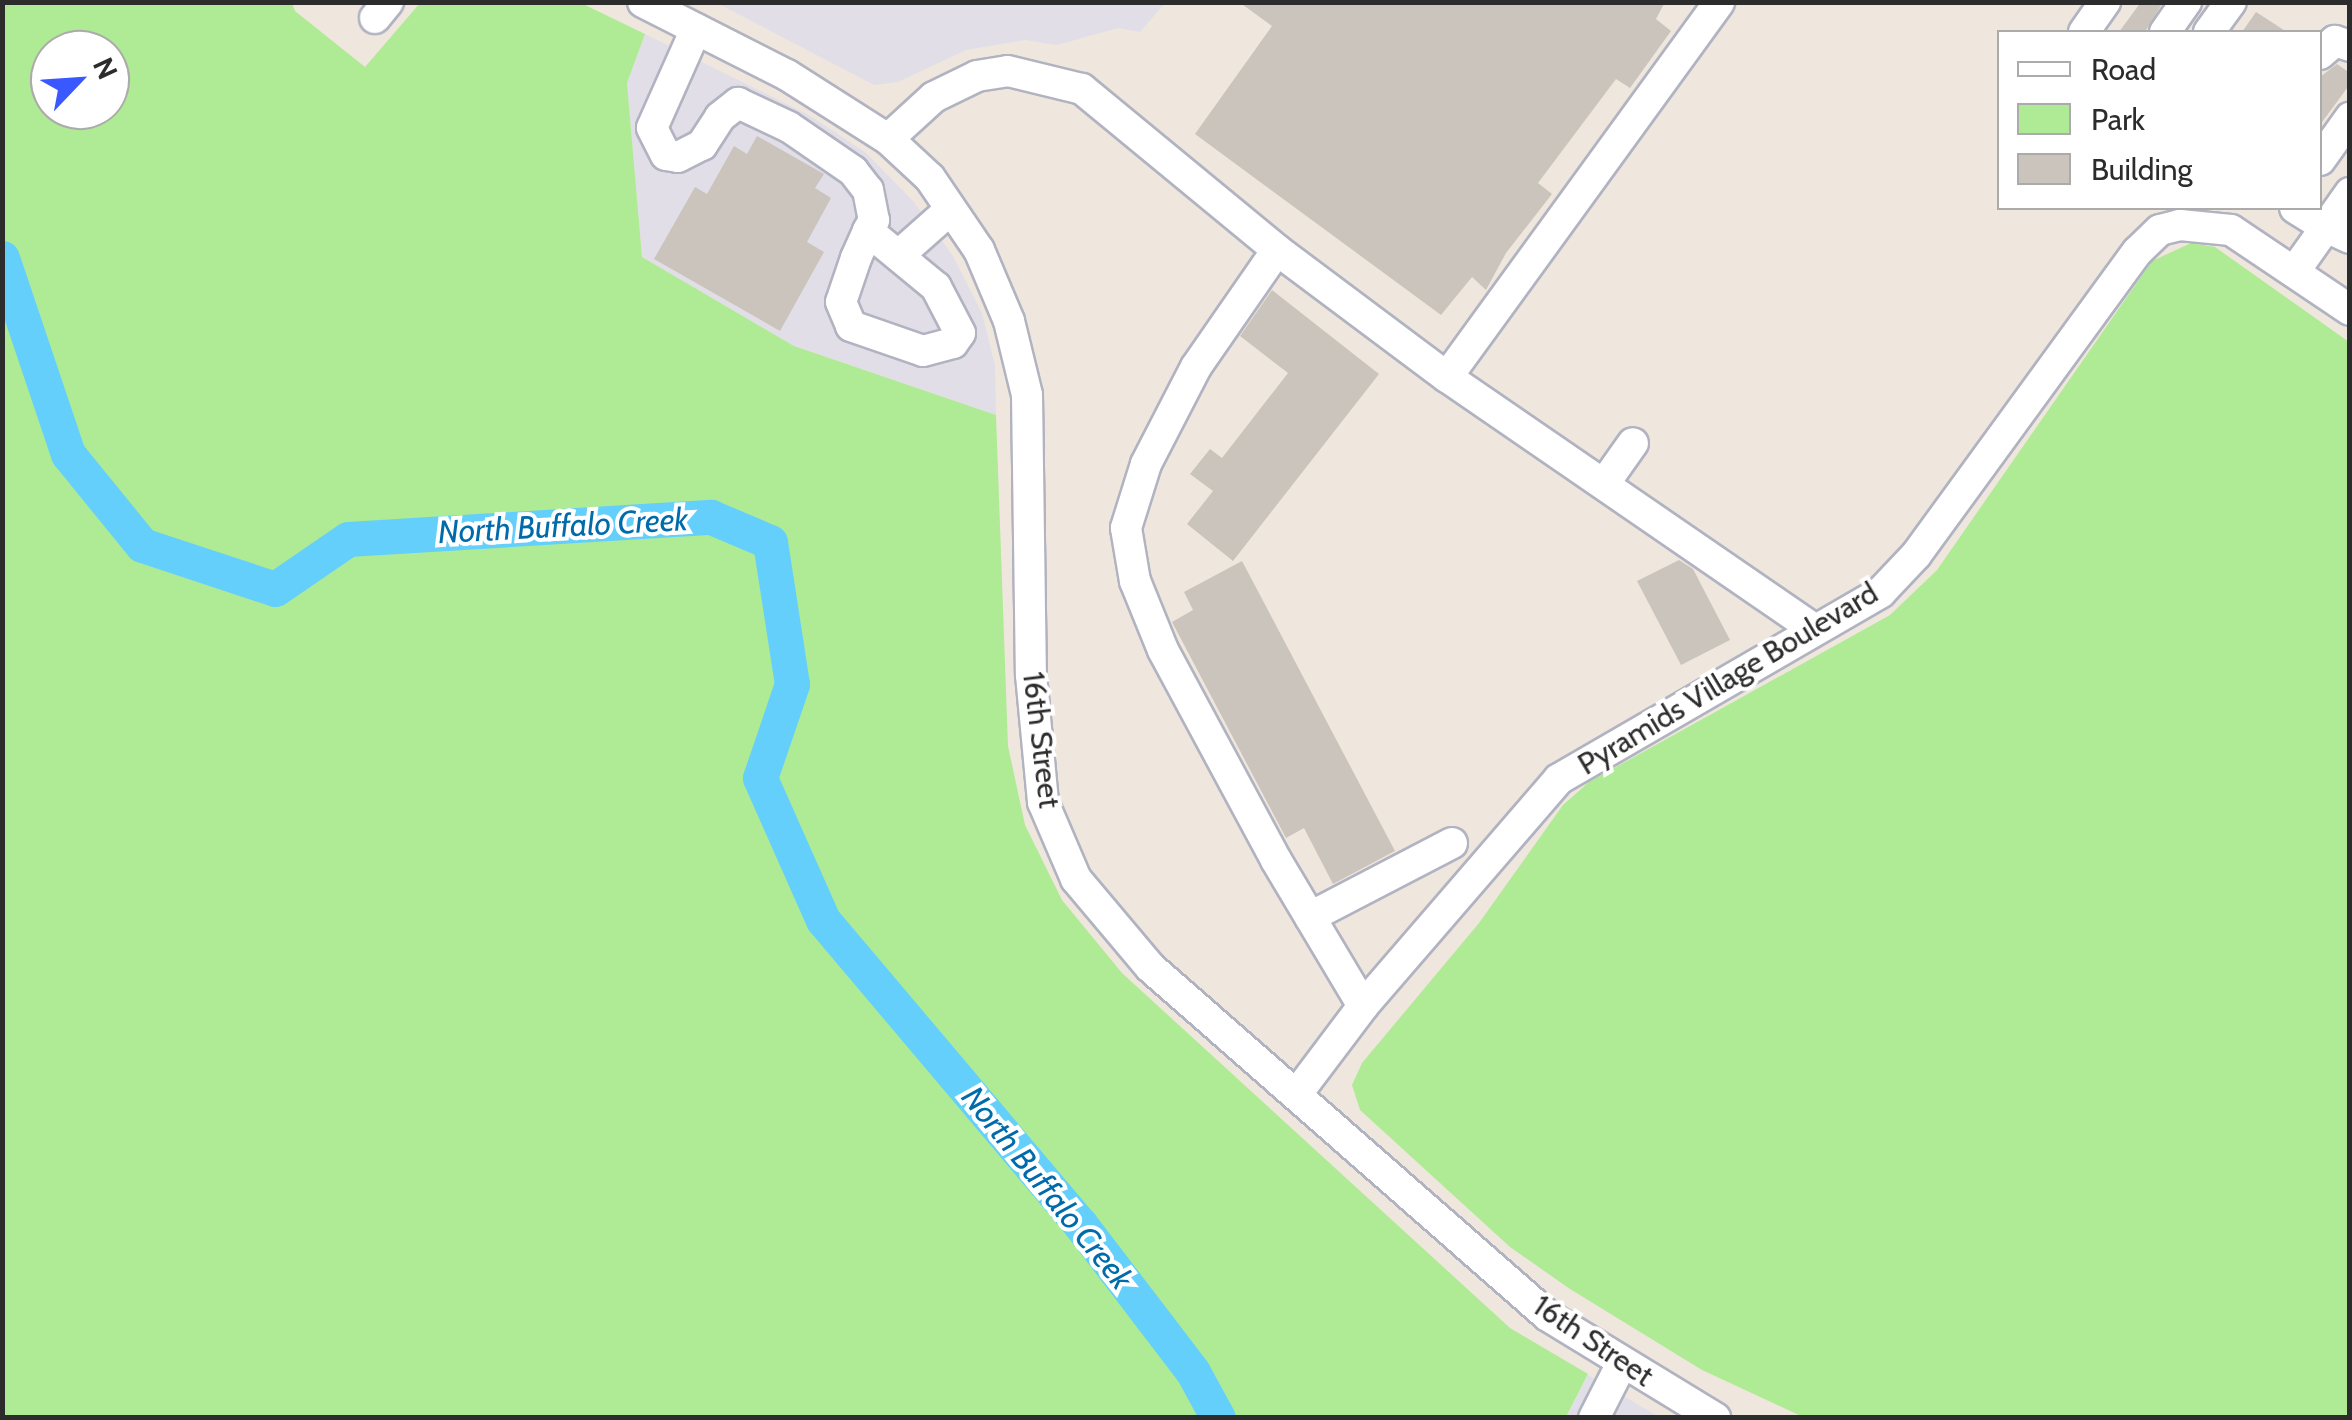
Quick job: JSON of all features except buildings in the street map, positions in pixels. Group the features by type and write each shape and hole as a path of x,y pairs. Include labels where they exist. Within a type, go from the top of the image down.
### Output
{"street":[{"path":"1448,377 1719,2"},
{"path":"2085,30 2106,2"},
{"path":"2165,30 2186,2"},
{"path":"2210,30 2231,2"},
{"name":"16th Street","path":"656,5 787,74 888,139 930,178 979,250 1009,321 1027,395 1031,675 1043,802 1076,879 1150,967 1548,1316 1697,1414"},
{"path":"696,29 652,128 666,155 678,157 702,145 729,106 738,103 789,127 853,171 868,190 874,220 868,232 841,302 851,326 923,351 952,344 960,333 936,287 868,232"},
{"path":"2322,52 2335,41 2350,46"},
{"path":"888,139 934,97 977,76 1008,70 1082,89 1277,250 1448,377 1814,629"},
{"path":"2322,157 2350,118"},
{"path":"2294,272 2338,233 2350,193"},
{"path":"898,255 952,210"},
{"path":"2299,210 2338,233"},
{"name":"Pyramids Village Boulevard","path":"1296,1095 1363,1006 1560,779 1880,592 1916,555 2138,250 2160,230 2179,216 2231,230 2350,310"},
{"path":"1277,250 1196,367 1146,464 1126,528 1135,581 1163,650 1363,1006"},
{"path":"1604,484 1633,443"},
{"path":"1310,917 1452,843"},
{"path":"1597,1416 1622,1363"}],"shaded area":[{"path":"717,3 1165,3 1140,32 1118,28 1057,45 1025,40 966,50 898,82 874,85"},
{"path":"645,34 809,115 865,152 914,202 953,256 982,313 995,365 996,415 794,346 642,257 627,83"},
{"path":"1588,1375 1659,1417 1566,1418"}],"green space":[{"path":"2,3 292,3 295,11 365,67 420,3 581,3 645,34 627,83 642,257 794,346 996,415 1008,746 1025,825 1062,900 1122,973 1510,1328 1588,1374 1566,1417 3,1417"},
{"path":"2191,243 2215,247 2349,342 2349,1417 1803,1417 1702,1370 1510,1247 1360,1110 1352,1085 1362,1063 1479,923 1563,805 1589,782 1890,615 1937,570 2152,261"}],"waterway":[{"name":"North Buffalo Creek","path":"2,258 68,454 142,545 275,589 348,539 711,517 770,542 792,684 760,778 823,920 1080,1224 1193,1372 1218,1418"}]}
